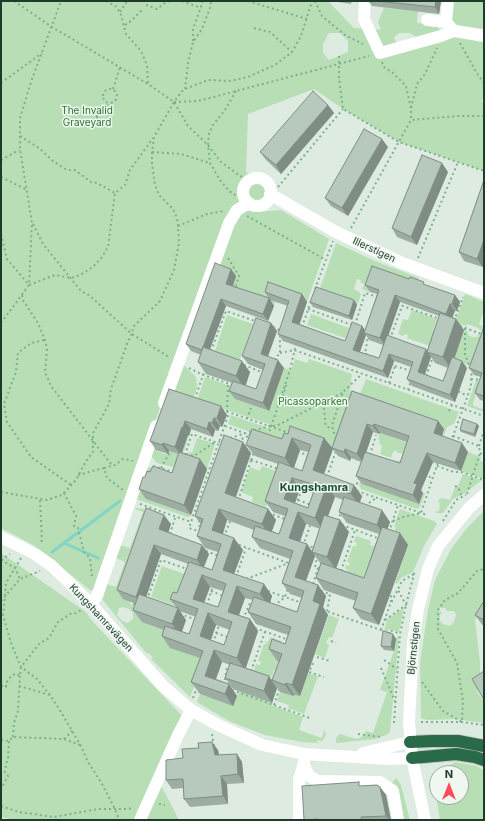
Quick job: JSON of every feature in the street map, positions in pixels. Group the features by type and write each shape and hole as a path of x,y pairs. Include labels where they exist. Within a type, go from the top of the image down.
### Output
{"highway":[{"path":"410,742 433,740 458,741 484,746"},
{"path":"412,758 456,754 484,760"}],"street":[{"path":"364,1 364,19 380,53 454,31 484,36"},
{"path":"446,22 448,1"},
{"path":"427,20 446,22 454,31"},
{"name":"Illerstigen","path":"242,204 245,199 243,190 246,183 257,178 265,181 274,190 336,232 402,263 484,293"},
{"path":"91,604 97,596 135,500 143,462 229,223 242,204 255,206 261,205 267,201 274,190"},
{"name":"Björnstigen","path":"425,820 412,758 409,722 410,675 418,609 428,570 438,546 470,507 484,495"},
{"name":"Kungshamravägen","path":"1,538 31,552 52,566 91,604 163,686 218,725 262,745 304,760 328,751 349,756 388,759 412,758"},
{"path":"140,820 192,706"},
{"name":"Kungshamravägen","path":"349,756 410,742"},
{"path":"299,820 299,780 304,760"},
{"path":"304,760 309,776 318,780 380,782 393,791 398,820"}],"path":[{"path":"14,1 52,27 148,84 174,102 188,126 208,145 220,161 240,176 246,178"},
{"path":"1,323 28,285 32,223 20,149 20,118 31,82 61,1"},
{"path":"106,1 117,7 120,12 126,34 141,51 147,70 148,84"},
{"path":"120,12 127,1"},
{"path":"146,5 157,9 166,2 172,1"},
{"path":"182,1 201,8"},
{"path":"185,89 188,63 193,42 193,29 203,1"},
{"path":"193,42 202,29 211,1"},
{"path":"248,1 306,18"},
{"path":"28,285 55,274 71,278 80,275 93,267 108,247 115,193 125,185 130,170 154,137 182,91 208,80 230,81 248,77 275,64 292,52 301,36 306,18 314,1"},
{"path":"314,1 322,16 345,35 380,53 384,67 393,73 406,86 411,109 411,120 349,231"},
{"path":"124,25 131,21 142,10"},
{"path":"254,28 270,32 292,52"},
{"path":"454,31 484,83"},
{"path":"411,109 417,84 435,54 441,36"},
{"path":"1,83 42,53"},
{"path":"174,102 198,101 236,92 380,53"},
{"path":"274,190 343,109 339,56"},
{"path":"113,89 120,67"},
{"path":"113,89 118,98 114,103 108,103 103,98 104,94 106,90 113,89"},
{"path":"236,92 225,110 213,125 209,134 208,145 210,163 220,180 242,204 326,260"},
{"path":"105,111 108,103"},
{"path":"343,109 399,142 484,171"},
{"path":"105,111 109,116 109,119 106,122 100,122 98,116 100,112 105,111"},
{"path":"411,120 457,116 484,116"},
{"path":"20,136 39,148 62,167 67,170 75,170 91,182 97,183 115,193"},
{"path":"1,492 47,500 62,495 71,485 93,452 93,433 109,404 111,389 128,341 132,334 133,327 160,301 174,270 179,243 177,218 173,209 160,195 155,186 152,164 154,137"},
{"path":"1,160 20,149"},
{"path":"152,152 181,154 210,163"},
{"path":"416,261 459,162"},
{"path":"1,177 27,190"},
{"path":"178,226 207,214 242,204"},
{"path":"32,223 43,244 81,291 90,296 132,334 178,362 203,375 238,387"},
{"path":"1,234 8,259 28,285"},
{"path":"300,331 333,240"},
{"path":"220,245 239,276 234,292"},
{"path":"354,325 366,292 380,298"},
{"path":"449,323 453,324 464,293"},
{"path":"22,294 23,300 38,323 45,340 47,349 45,372 51,386 110,463 115,465"},
{"path":"394,303 445,321"},
{"path":"210,353 229,305"},
{"path":"457,314 456,311 458,305"},
{"path":"389,344 402,306"},
{"path":"308,309 360,327"},
{"path":"226,311 258,322"},
{"path":"270,326 281,330 280,353"},
{"path":"459,326 484,334"},
{"path":"445,443 453,436 471,385 473,369 470,368 465,354 465,328"},
{"path":"370,331 365,354 371,356"},
{"path":"266,440 290,370 298,338"},
{"path":"45,340 31,343 18,353 16,372 4,404 7,422 31,457 71,485"},
{"path":"272,362 280,353 294,350 484,416"},
{"path":"420,374 426,376 435,351"},
{"path":"340,366 341,362"},
{"path":"243,364 266,374"},
{"path":"389,364 414,372"},
{"path":"463,365 470,368"},
{"path":"389,383 395,366"},
{"path":"194,401 205,367"},
{"path":"227,439 270,426 276,426 343,392 362,374"},
{"path":"408,390 412,379"},
{"path":"471,379 484,380"},
{"path":"206,534 189,528 225,426 228,412 228,384"},
{"path":"459,391 460,393 468,396"},
{"path":"332,429 343,392"},
{"path":"323,403 326,426 332,429 339,441"},
{"path":"449,411 452,405"},
{"path":"247,419 251,408"},
{"path":"220,410 293,434 292,436"},
{"path":"225,426 255,436"},
{"path":"467,495 480,453 479,446 484,430"},
{"path":"183,460 192,434 215,442"},
{"path":"230,444 251,435"},
{"path":"369,456 376,435"},
{"path":"453,436 479,446"},
{"path":"186,454 194,456 215,442 220,441"},
{"path":"326,479 337,449 333,448"},
{"path":"236,506 255,449"},
{"path":"293,449 314,458"},
{"path":"161,468 170,452"},
{"path":"480,453 484,455"},
{"path":"213,461 216,458"},
{"path":"78,475 115,465 123,459 143,462 161,468 165,471 178,474"},
{"path":"251,460 306,478"},
{"path":"421,513 439,460"},
{"path":"437,466 484,480"},
{"path":"104,468 107,478 135,500 191,522"},
{"path":"288,528 309,472"},
{"path":"421,474 433,478"},
{"path":"360,476 355,490 427,515"},
{"path":"455,486 458,487 462,497"},
{"path":"64,493 76,516 74,526 78,528 84,552 90,558 93,582"},
{"path":"361,509 377,498"},
{"path":"13,737 14,723 18,711 21,667 11,643 3,615 6,583 15,568 42,540 40,500"},
{"path":"298,500 316,507"},
{"path":"238,501 290,521"},
{"path":"387,538 398,505"},
{"path":"195,510 199,512"},
{"path":"342,510 337,524 386,541"},
{"path":"393,521 421,513"},
{"path":"223,540 232,516"},
{"path":"301,551 313,516"},
{"path":"168,538 175,517"},
{"path":"199,519 200,538"},
{"path":"339,574 355,530"},
{"path":"235,544 296,565"},
{"path":"304,544 320,550"},
{"path":"235,580 246,548"},
{"path":"201,549 223,558"},
{"path":"318,556 315,567 324,570"},
{"path":"1,560 15,568 20,579"},
{"path":"146,602 161,560 192,571"},
{"path":"239,582 289,563"},
{"path":"1,601 20,579 52,566"},
{"path":"311,588 318,568"},
{"path":"462,722 463,701 457,663 438,629 438,610 445,600 458,593 477,571 484,569"},
{"path":"381,630 391,603 402,581 414,574"},
{"path":"206,608 214,583"},
{"path":"270,610 285,597 289,584"},
{"path":"262,589 308,605"},
{"path":"317,590 330,594 327,612"},
{"path":"384,620 406,605 398,590"},
{"path":"211,591 229,597"},
{"path":"391,603 390,599 392,594"},
{"path":"242,623 250,603 257,605"},
{"path":"21,667 39,644 49,638 58,622 70,614 77,613 91,604"},
{"path":"132,604 140,606"},
{"path":"322,610 389,634 390,630 400,634"},
{"path":"177,613 201,622"},
{"path":"358,622 360,616"},
{"path":"218,646 212,644 221,620"},
{"path":"253,627 296,642"},
{"path":"250,674 265,632"},
{"path":"216,633 234,640"},
{"path":"331,641 336,643"},
{"path":"317,657 330,661"},
{"path":"384,660 397,669"},
{"path":"224,688 228,661"},
{"path":"313,663 309,672 324,677"},
{"path":"21,667 37,679 50,695 102,784 119,820"},
{"path":"227,667 233,669"},
{"path":"381,668 396,702"},
{"path":"1,686 6,687 6,683 12,675 17,674 20,676"},
{"path":"421,681 443,711 462,722"},
{"path":"274,705 281,684"},
{"path":"192,706 198,685"},
{"path":"19,686 50,695"},
{"path":"231,690 310,718"},
{"path":"279,690 283,692"},
{"path":"421,722 462,722 484,725"},
{"path":"64,739 72,731"},
{"path":"212,734 215,747"},
{"path":"358,734 384,737"},
{"path":"1,741 7,741 13,737 64,739 81,746"},
{"path":"1,795 1,789 8,776 5,772 8,759 7,741"},
{"path":"1,806 19,812 54,816 98,809 127,809 148,803 165,805"}],"green space":[{"name":"The Invalid Graveyard","path":"1,1 328,1 354,28 381,30 378,22 384,8 418,11 417,23 438,25 438,28 447,36 484,40 484,97 481,101 484,103 484,171 399,142 343,109 314,89 248,114 246,172 250,174 240,182 238,191 239,205 223,231 95,589 90,590 33,545 1,528","holes":["329,33 340,33 348,41 348,52 329,60 323,53 323,44","399,33 410,33 416,37 415,41 408,43 396,42 394,37"]},
{"path":"443,1 484,1 484,29 450,24"},
{"path":"253,183 261,183 266,188 264,199 261,201 253,201 248,196 248,188"},
{"path":"247,208 258,212 281,210 329,239 307,302 274,290 274,306 235,292 218,270 229,228"},
{"path":"336,243 375,261 419,278 417,285 377,273 370,292 362,289 364,284 360,282 361,280 357,279 354,289 361,295 357,305 319,291"},
{"path":"465,294 484,302 484,310 479,324 484,327 483,331 467,324 466,326 455,322"},
{"path":"412,310 437,319 433,330 438,332 433,347 407,338 408,335 405,334 403,336 398,334 403,319 408,320"},
{"path":"311,314 349,328 345,338 307,325"},
{"path":"227,315 253,324 240,360 215,351"},
{"path":"464,330 468,331 468,335 472,337 477,337 478,335 482,336 471,366 454,360"},
{"name":"Picassoparken","path":"295,359 307,363 309,359 352,374 350,391 360,394 366,379 459,412 454,424 447,427 442,440 440,440 444,429 358,400 341,449 295,448 228,424 231,415 268,428 269,424 197,400 205,377 239,389 235,399 268,411 284,368 291,370"},
{"path":"182,365 196,377 197,388 193,399 170,391"},
{"path":"476,380 480,382 473,403 474,406 482,409 484,406 484,412 467,406"},
{"path":"169,395 157,451 167,455 169,451 182,452 188,435 189,436 180,463 177,466 172,467 157,463 152,457 151,453"},
{"path":"380,433 431,451 441,443 434,464 409,456 405,466 396,463 397,460 404,463 407,455 396,452 397,450 393,452 391,458 380,454 382,446 379,443 380,440 378,439"},
{"path":"197,438 215,444 207,469 186,461 189,452 192,453"},
{"path":"468,452 481,457 480,461 483,462 484,459 484,479 461,471"},
{"path":"262,466 278,472 266,507 252,502 253,497 241,492 250,467 260,471"},
{"path":"366,466 419,504 423,493 425,493 420,507 417,509 361,489 359,485"},
{"path":"151,467 176,475 146,499 191,516 187,517 136,499 145,468"},
{"path":"463,474 482,480 465,493 453,499 443,513 436,513 436,511 439,511 440,505 438,500 442,498 450,500 456,485 458,486"},
{"path":"135,509 145,509 130,604 146,610 180,636 204,660 190,697 151,659 153,658 149,653 147,654 102,599 107,584 116,587 125,562 116,558 120,545 130,548 143,512","holes":["123,607 129,609 133,613 133,619 127,623 121,620 117,615 119,608"]},
{"path":"400,509 434,521 437,524 425,544 413,572 401,578 397,584 395,583 408,545 393,536 396,527 394,527"},
{"path":"484,511 484,609 475,620 480,662 480,682 477,692 484,701 484,723 456,719 427,720 421,718 420,663 428,610 435,580 451,549 467,528","holes":["440,608 445,608 447,611 454,611 456,615 454,622 450,626 443,624 440,621 440,615 442,612 439,611"]},
{"path":"356,536 371,541 370,545 374,546 375,543 377,544 371,575 365,573 363,579 346,573 348,570 345,569 346,565 349,566 350,563 347,562 353,546 356,546 357,543 354,542"},
{"path":"1,553 86,612 93,622 183,717 155,774 179,820 14,820 1,817"},
{"path":"162,566 187,575 176,606 151,597"},
{"path":"404,607 399,632 389,629 388,632 384,631 387,620"},
{"path":"329,615 339,619 332,638 329,637 326,643 329,645 325,658 315,654"},
{"path":"399,636 390,732 375,739 336,743 336,738 340,734 356,739 362,737 366,731 373,733 387,692 380,690 394,651 395,638"},
{"path":"270,637 282,641 280,647 283,673 274,670 272,677 254,671 256,664 260,665 261,662 258,661 264,644 267,644 265,641 268,642"},
{"path":"308,673 318,676 304,714 288,708 289,705 277,701 280,692 293,696 300,696"},
{"path":"239,691 272,703 271,705 303,717 299,730 322,738 324,730 326,733 324,739 322,741 317,740 317,742 320,743 302,742 265,735 229,721 197,702 200,694 233,705"},
{"path":"455,762 477,766 484,771 484,820 440,820 438,805 469,805 469,765 451,765"},
{"path":"396,778 401,785 410,820 403,820 397,786 392,783"}],"building":[{"path":"376,1 436,1 435,7"},
{"path":"313,91 328,105 276,165 260,152"},
{"path":"364,129 382,139 342,208 325,198"},
{"path":"422,155 442,163 411,237 392,228"},
{"path":"484,180 484,240 477,259 459,252"},
{"path":"215,263 231,269 226,284 269,298 263,314 221,299 202,350 186,344"},
{"path":"372,266 409,279 410,277 424,282 423,284 455,295 452,304 450,304 446,314 395,295 380,338 364,333 379,290 365,285"},
{"path":"268,282 302,294 292,322 345,341 352,322 362,326 353,350 379,358 387,335 426,349 418,372 443,381 452,357 462,361 450,395 407,379 413,362 389,354 383,371 278,334 289,301 265,292"},
{"path":"316,287 354,300 349,316 310,302"},
{"path":"440,313 456,319 443,357 427,352"},
{"path":"256,318 271,323 261,354 278,360 263,403 229,391 233,381 256,389 265,364 242,356"},
{"path":"484,327 484,396 475,393 482,373 469,368"},
{"path":"203,347 242,361 236,376 198,362"},
{"path":"169,389 221,406 217,418 214,418 212,423 209,422 207,429 185,421 175,447 150,441"},
{"path":"352,391 438,421 434,433 462,443 455,463 427,453 414,483 417,484 413,495 356,476 365,452 400,463 409,436 374,424 373,426 367,424 357,454 345,449 344,452 332,448"},
{"path":"463,419 477,424 474,434 460,430"},
{"path":"290,426 324,438 313,470 354,485 351,494 327,485 315,518 298,512 289,538 307,544 295,577 318,585 313,601 320,604 292,685 286,683 285,685 272,680 282,654 269,649 272,639 285,644 291,627 248,612 254,597 297,612 304,591 282,583 293,551 252,537 255,526 279,534 288,509 265,501 279,462 302,471 311,445 292,438 285,458 246,445 252,429 282,439 284,433 288,434","holes":["292,478 316,485 308,508 284,499"]},
{"path":"224,435 243,442 225,493 268,509 262,524 219,509 212,530 234,538 223,570 264,584 260,594 237,586 228,612 250,619 237,658 214,650 205,676 229,684 225,694 191,682 203,651 162,636 165,626 189,634 198,609 170,599 173,592 177,593 189,562 212,570 221,544 197,536 203,519 195,516","holes":["202,575 226,584 218,607 193,599","208,613 232,622 224,645 200,636"]},
{"path":"179,452 200,459 184,505 139,489 143,477 145,477 147,471 150,472 153,466 172,473"},
{"path":"344,497 382,510 377,525 339,512"},
{"path":"146,508 164,515 159,529 202,545 197,560 154,545 136,597 117,590"},
{"path":"324,515 340,520 327,557 312,552"},
{"path":"382,527 400,533 371,614 353,608 358,593 316,578 321,563 364,578"},
{"path":"139,594 178,608 172,624 133,610"},
{"path":"484,601 484,620 475,615"},
{"path":"383,631 393,634 391,647 381,646"},
{"path":"230,663 269,676 264,691 225,678"},
{"path":"484,671 484,696 483,698 472,679"},
{"path":"212,742 215,755 237,754 238,774 221,776 223,796 184,799 183,779 166,780 166,760 183,758 182,749 199,748 198,743"},
{"path":"359,782 359,786 377,785 380,787 386,816 361,817 361,820 304,820 302,786"}],"waterway":[{"path":"52,552 120,501"},
{"path":"64,543 98,558"}],"district":[{"name":"Kungshamra","path":"314,488"}]}
